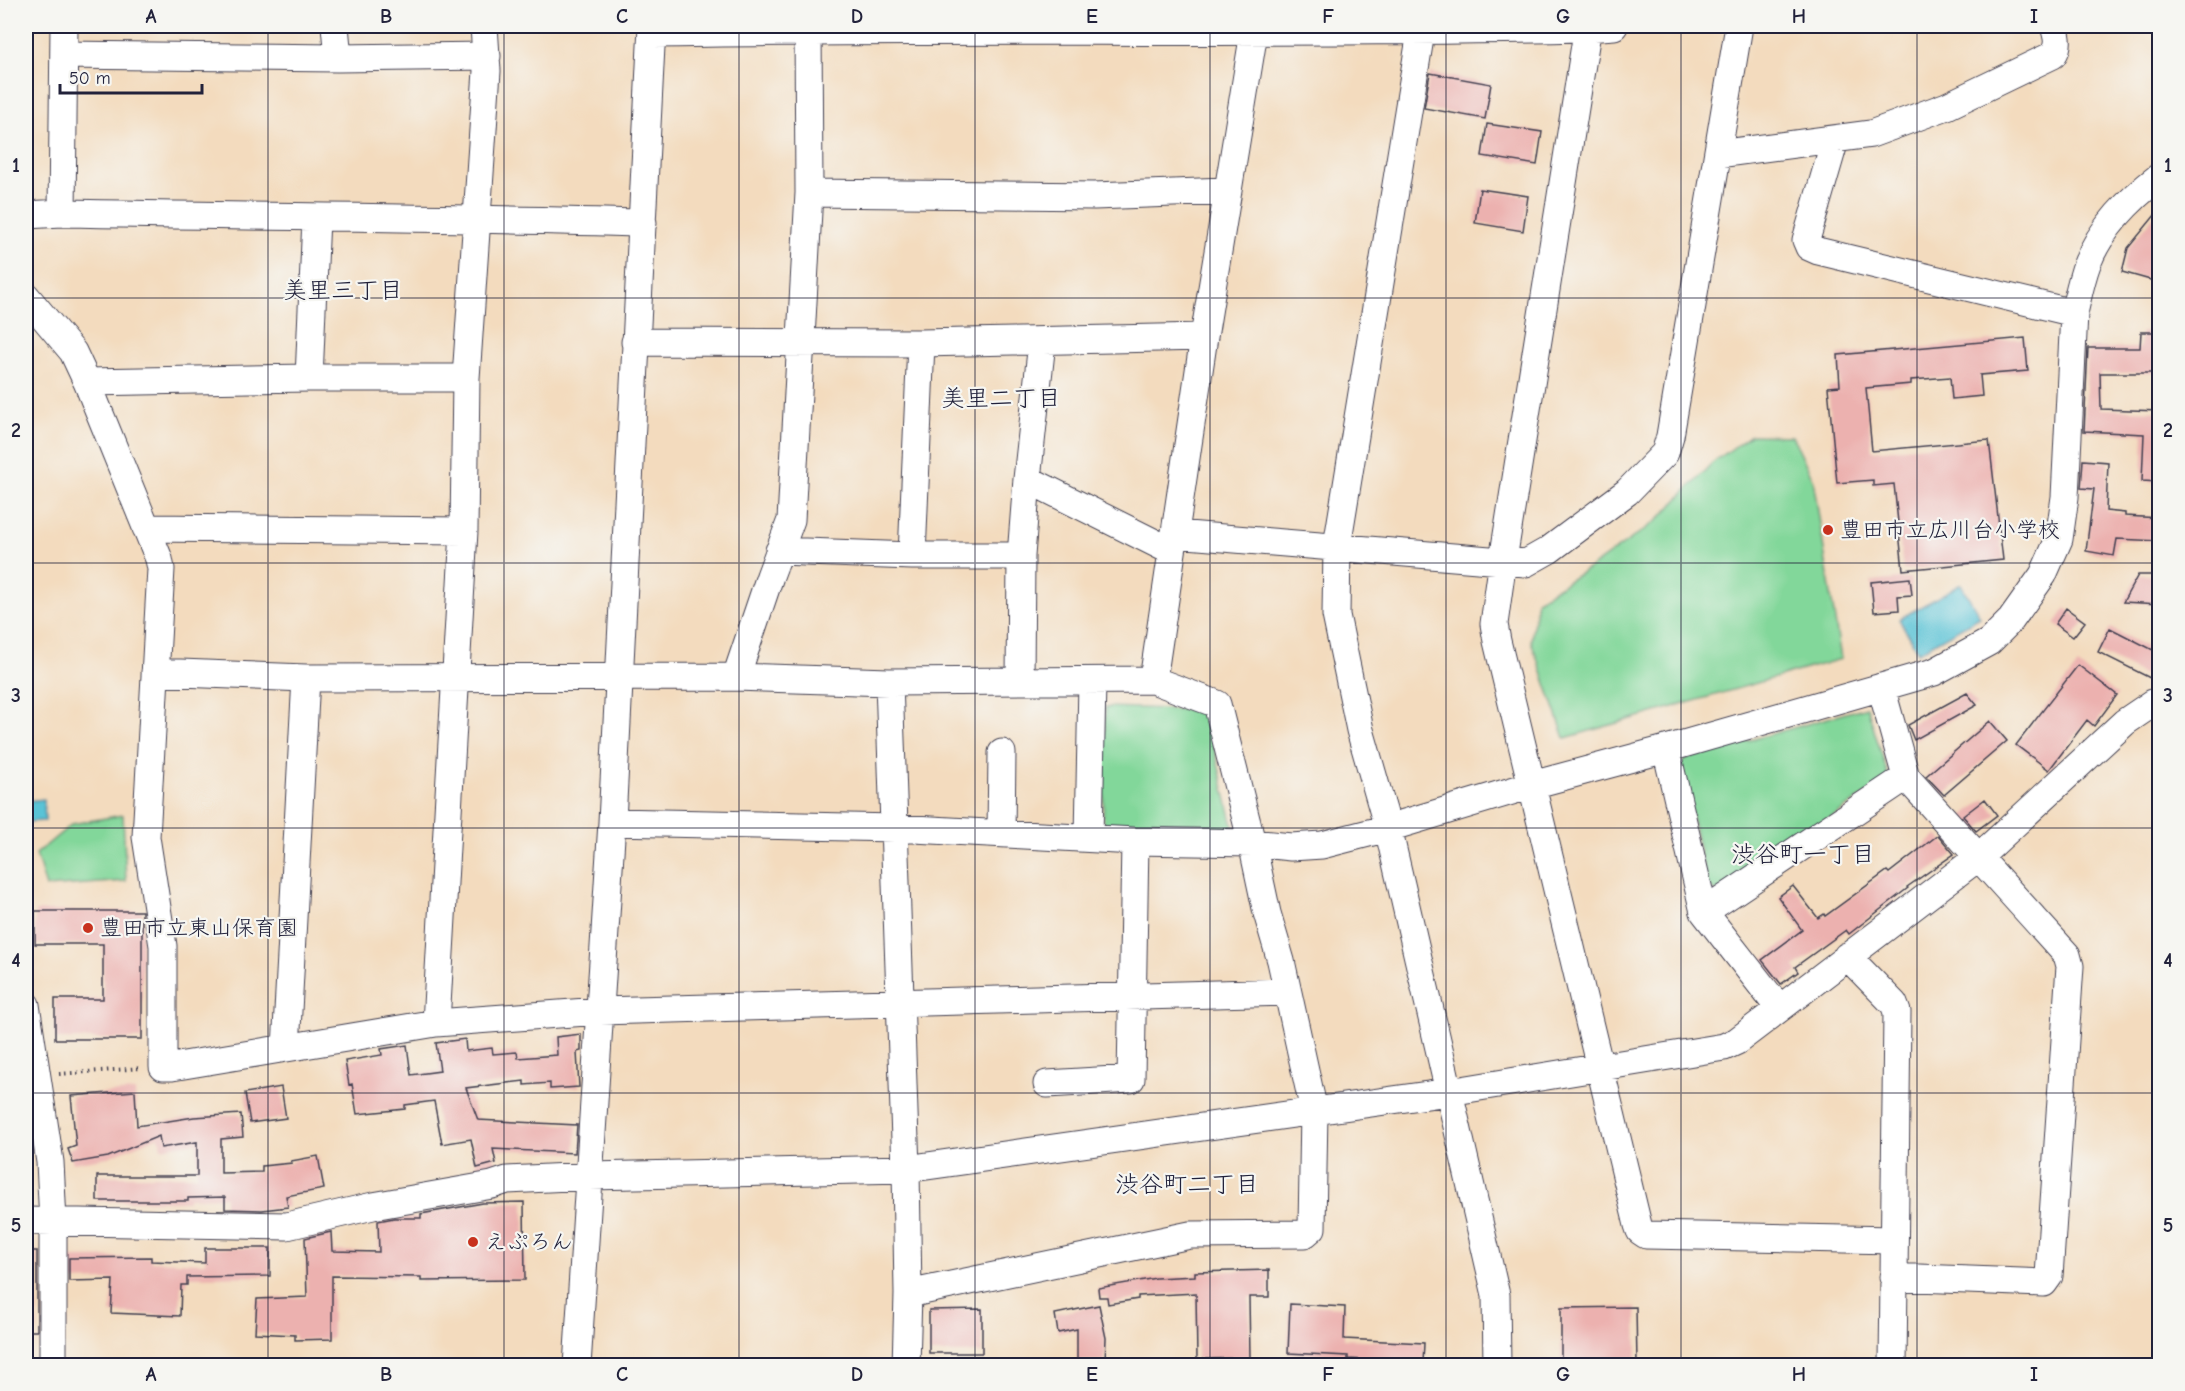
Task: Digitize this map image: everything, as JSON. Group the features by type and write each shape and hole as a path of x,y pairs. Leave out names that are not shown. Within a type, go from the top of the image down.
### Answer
{"street":[{"path":"62,213 64,26"},
{"path":"335,26 338,58"},
{"path":"436,1023 464,531 466,378 487,56 484,26"},
{"path":"578,1365 612,822 652,30 1421,29 1614,26"},
{"path":"1026,479 1173,542 1337,546 1526,563 1549,550 1627,492 1665,453 1670,436 1739,26"},
{"path":"1718,154 1871,134 1947,106 2053,55 2057,50 2058,42 2055,26"},
{"path":"1588,27 1494,624 1638,1225 1640,1231 1646,1235 1894,1240"},
{"path":"736,677 791,520 808,194 808,28"},
{"path":"1153,680 1226,191 1254,29"},
{"path":"1421,29 1337,546 1336,615 1360,730 1388,828 1496,1295 1497,1365"},
{"path":"64,54 338,58 487,56"},
{"path":"1835,140 1806,240 1809,246 1818,251 2074,313"},
{"path":"612,822 895,828 1135,841 1252,843 1291,847 1322,845 1934,672 1989,642 2011,620 2043,575 2059,539 2062,520 2074,313 2087,262 2108,225 2141,190 2160,176"},
{"path":"808,194 1094,196 1226,191"},
{"path":"26,215 62,213 316,218 478,218 643,223"},
{"path":"309,378 316,218"},
{"path":"26,296 73,352 159,559 146,837 163,946 163,1067 436,1023 600,1011 1287,992"},
{"path":"635,342 1042,342 1204,336"},
{"path":"1020,680 1021,556 1026,479 1042,342"},
{"path":"912,556 921,343"},
{"path":"87,382 466,378"},
{"path":"146,528 464,531"},
{"path":"779,551 912,556 1021,556"},
{"path":"155,672 306,678 736,677 889,682 1153,680 1217,704 1252,843 1314,1111 1312,1228 1305,1234 1205,1233 1190,1235 908,1294"},
{"path":"286,1048 306,678"},
{"path":"1089,838 1092,681"},
{"path":"889,682 906,1169 908,1294 906,1365"},
{"path":"1881,687 1906,777 1980,856 2067,955 2070,966 2049,1276 2044,1283 1893,1277"},
{"path":"26,1221 287,1226 373,1206 492,1185 507,1180 906,1169 1449,1092 1724,1047 1737,1041 1980,856 2125,722 2153,703 2160,701"},
{"path":"1666,749 1704,912 1779,1008"},
{"path":"1001,833 1002,753"},
{"path":"1704,912 1906,777"},
{"path":"1047,1084 1131,1079 1135,841"},
{"path":"1846,956 1894,1004 1897,1012 1893,1365"},
{"path":"26,1005 50,1162 53,1222 53,1365"}],"path":[{"path":"36,1076 163,1067"}],"green space":[{"path":"1751,435 1792,436 1813,479 1841,659 1565,738 1531,641 1537,600 1591,567 1658,520 1712,463"},
{"path":"1105,707 1205,710 1235,834 1103,829"},
{"path":"1867,707 1889,778 1721,894 1708,887 1680,765 1687,758"},
{"path":"123,815 126,881 46,887 36,854 72,824"}],"water":[{"path":"1961,584 1980,617 1918,652 1899,619"},
{"path":"44,799 45,821 26,822 26,801"}],"building":[{"path":"1430,73 1491,84 1485,119 1424,108"},
{"path":"1487,124 1542,132 1537,165 1482,156"},
{"path":"1480,189 1528,196 1523,231 1475,223"},
{"path":"2160,209 2160,262 2154,281 2122,272 2128,248"},
{"path":"2141,332 2156,332 2155,373 2100,373 2101,409 2160,411 2160,482 2142,481 2144,434 2084,431 2088,348 2140,348"},
{"path":"2025,338 2028,371 1980,375 1982,396 1952,399 1950,377 1911,380 1911,384 1866,388 1872,451 1989,440 2003,560 1903,570 1894,484 1873,486 1873,480 1837,483 1828,387 1840,386 1838,355"},
{"path":"2083,460 2108,462 2106,511 2125,513 2125,516 2160,518 2160,541 2117,539 2114,556 2086,551 2094,489 2081,488"},
{"path":"2138,575 2160,575 2160,604 2123,602"},
{"path":"1910,578 1912,595 1898,596 1899,610 1874,612 1871,582"},
{"path":"2066,608 2085,622 2073,637 2055,624"},
{"path":"2110,628 2153,650 2160,650 2160,678 2150,678 2098,652"},
{"path":"2078,665 2117,695 2094,726 2087,720 2049,770 2016,745"},
{"path":"1967,693 1977,705 1914,740 1908,725"},
{"path":"1990,721 2007,741 1944,795 1926,776"},
{"path":"1985,799 1997,815 1976,831 1963,816"},
{"path":"1938,835 1954,854 1907,887 1849,934 1846,930 1795,967 1798,972 1781,984 1762,960 1802,930 1778,897 1793,886 1818,918 1824,914 1825,916 1887,871 1889,873"},
{"path":"35,911 142,911 142,1039 55,1039 55,999 103,999 103,944 35,944"},
{"path":"581,1034 581,1051 577,1052 579,1087 550,1089 550,1083 524,1085 524,1081 466,1088 478,1120 577,1125 575,1153 493,1149 496,1163 477,1168 471,1139 442,1144 434,1101 405,1105 405,1109 357,1114 345,1061 382,1055 381,1049 407,1045 411,1075 440,1071 436,1043 465,1039 466,1051 492,1048 493,1054 517,1052 518,1058 557,1055 556,1037"},
{"path":"281,1087 286,1118 250,1123 245,1093"},
{"path":"135,1091 137,1126 194,1117 241,1114 243,1137 221,1139 221,1173 262,1172 262,1166 292,1163 291,1161 318,1156 324,1189 286,1196 288,1207 262,1210 225,1209 225,1197 188,1198 188,1201 97,1201 97,1176 197,1176 197,1142 161,1148 159,1136 108,1157 73,1163 68,1149 76,1146 71,1096"},
{"path":"524,1202 525,1280 421,1281 421,1277 332,1276 332,1339 295,1340 295,1335 255,1333 257,1299 307,1297 305,1238 331,1232 332,1251 379,1252 378,1221 394,1218 421,1218 421,1214 483,1203"},
{"path":"205,1248 270,1248 270,1276 187,1277 187,1285 181,1285 180,1316 111,1313 113,1280 69,1281 69,1258 151,1257 151,1261 205,1263"},
{"path":"26,1251 37,1251 37,1331 26,1331"},
{"path":"1269,1270 1269,1297 1249,1297 1250,1358 1197,1359 1196,1293 1138,1296 1138,1299 1108,1304 1107,1297 1099,1297 1098,1288 1156,1278 1195,1276 1195,1272"},
{"path":"1290,1304 1345,1307 1344,1339 1424,1343 1423,1363 1288,1353"},
{"path":"1099,1305 1106,1338 1105,1361 1077,1361 1077,1329 1058,1333 1055,1314"},
{"path":"1636,1307 1637,1364 1561,1365 1561,1308"},
{"path":"982,1309 982,1353 929,1353 929,1310"}],"place":[{"name":"豊田市立広川台小学校","path":"1828,530"},
{"name":"豊田市立東山保育園","path":"88,928"},
{"name":"えぷろん","path":"473,1242"}],"district":[{"name":"美里三丁目","path":"343,290"},
{"name":"美里二丁目","path":"1001,398"},
{"name":"渋谷町一丁目","path":"1803,854"},
{"name":"渋谷町二丁目","path":"1187,1184"}]}
